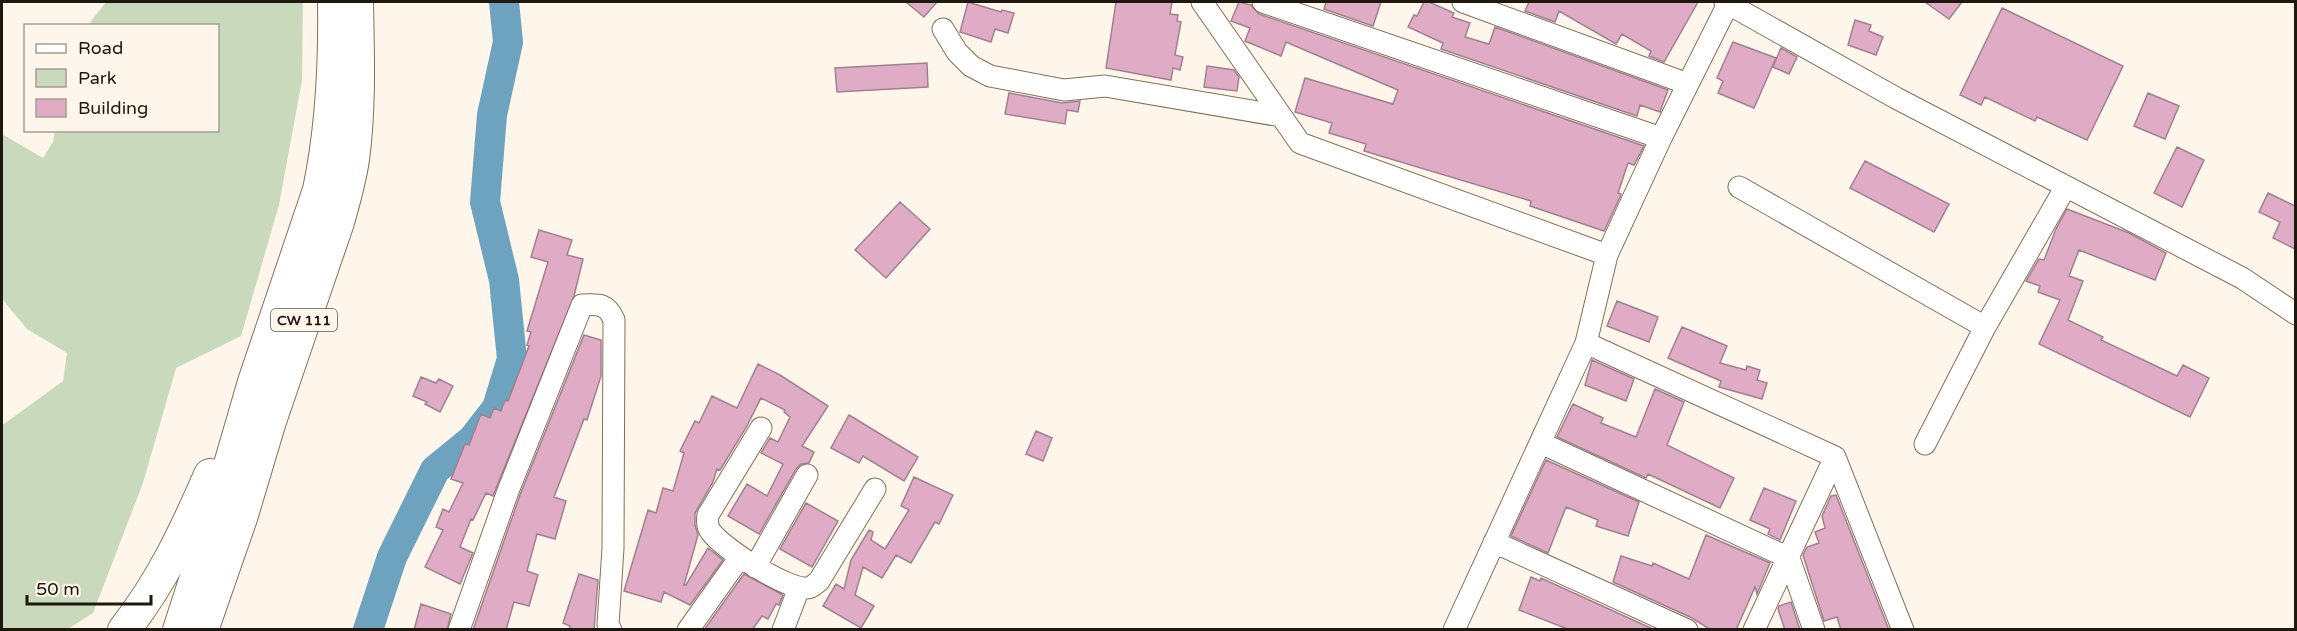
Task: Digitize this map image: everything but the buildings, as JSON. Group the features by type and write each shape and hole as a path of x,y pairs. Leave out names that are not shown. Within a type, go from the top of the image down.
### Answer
{"highway":[{"path":"179,630 206,547 254,382 309,221 325,161 333,88 334,2"},
{"name":"CW 111","path":"202,630 241,518 270,421 346,194 353,160 359,87 357,2"},
{"path":"124,630 169,564 254,382"}],"street":[{"path":"1202,2 1300,143 1607,255"},
{"path":"1263,2 1661,138"},
{"path":"1463,2 1688,84"},
{"path":"1454,630 1586,343 1607,255 1727,2 1896,98 2065,188 2242,278 2295,314"},
{"path":"943,30 957,52 971,66 990,76 1064,90 1105,86 1281,116"},
{"path":"1739,187 1985,327"},
{"path":"1925,444 1985,327 2065,188"},
{"path":"459,630 508,491 582,305 594,304 603,305 610,310 614,320 613,548 609,625 611,630"},
{"path":"1586,343 1835,457 1903,630"},
{"path":"761,428 708,515 707,521 710,531 747,562 799,588 810,588 819,581 875,489"},
{"path":"1541,443 1789,558 1814,630"},
{"path":"1754,630 1835,457"},
{"path":"688,630 747,562 807,475"},
{"path":"1494,542 1687,630"},
{"path":"783,630 799,588"}],"green space":[{"path":"106,2 303,2 302,80 279,205 241,336 176,368 143,483 93,613 68,629 2,629 2,423 4,424 63,381 67,353 27,329 2,299 2,134 43,158 53,142 55,132 219,132 219,24 89,24"}],"waterway":[{"path":"368,630 392,557 435,470 473,439 497,408 512,359 504,280 485,202 492,115 508,42 504,2"}]}
